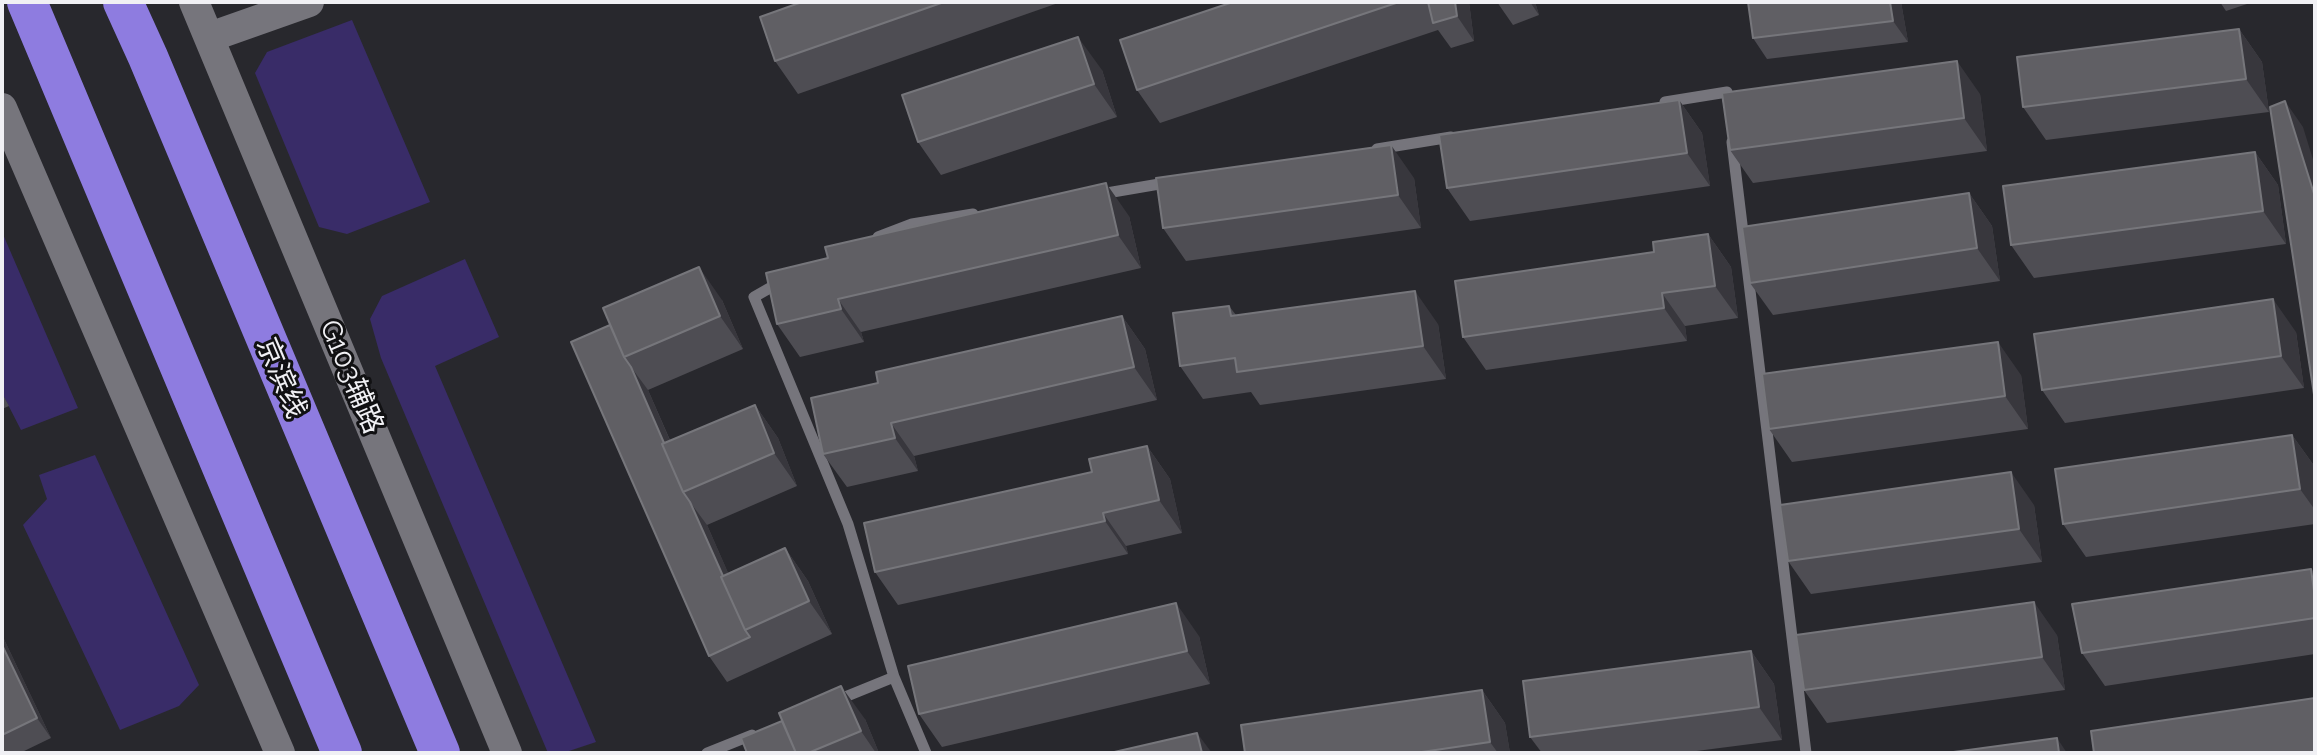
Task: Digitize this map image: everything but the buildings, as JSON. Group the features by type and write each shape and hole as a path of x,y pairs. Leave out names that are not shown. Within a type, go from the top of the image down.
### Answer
{"highway":[{"path":"27,2 342,753"},
{"name":"京滨线","path":"123,2 440,753"}],"street":[{"name":"G103辅路","path":"194,2 507,753"},
{"path":"210,37 309,2"},
{"path":"2,108 280,753"}],"lane":[{"path":"1648,105 1727,92 1728,108"},
{"path":"1730,124 1806,753"},
{"path":"1366,151 1460,135"},
{"path":"1084,196 1178,181"},
{"path":"867,241 912,224 990,212"},
{"path":"795,274 754,297 848,524 894,677 926,753"},
{"path":"823,706 894,677"},
{"path":"707,753 766,729"}],"shaded area":[{"path":"352,20 430,202 347,234 319,227 255,73 267,52"},
{"path":"2,232 78,408 21,430 2,393"},
{"path":"465,259 499,337 435,366 596,742 563,753 548,753 381,358 370,319 382,296"},
{"path":"95,455 199,685 179,706 120,730 23,525 47,499 39,475"}]}
